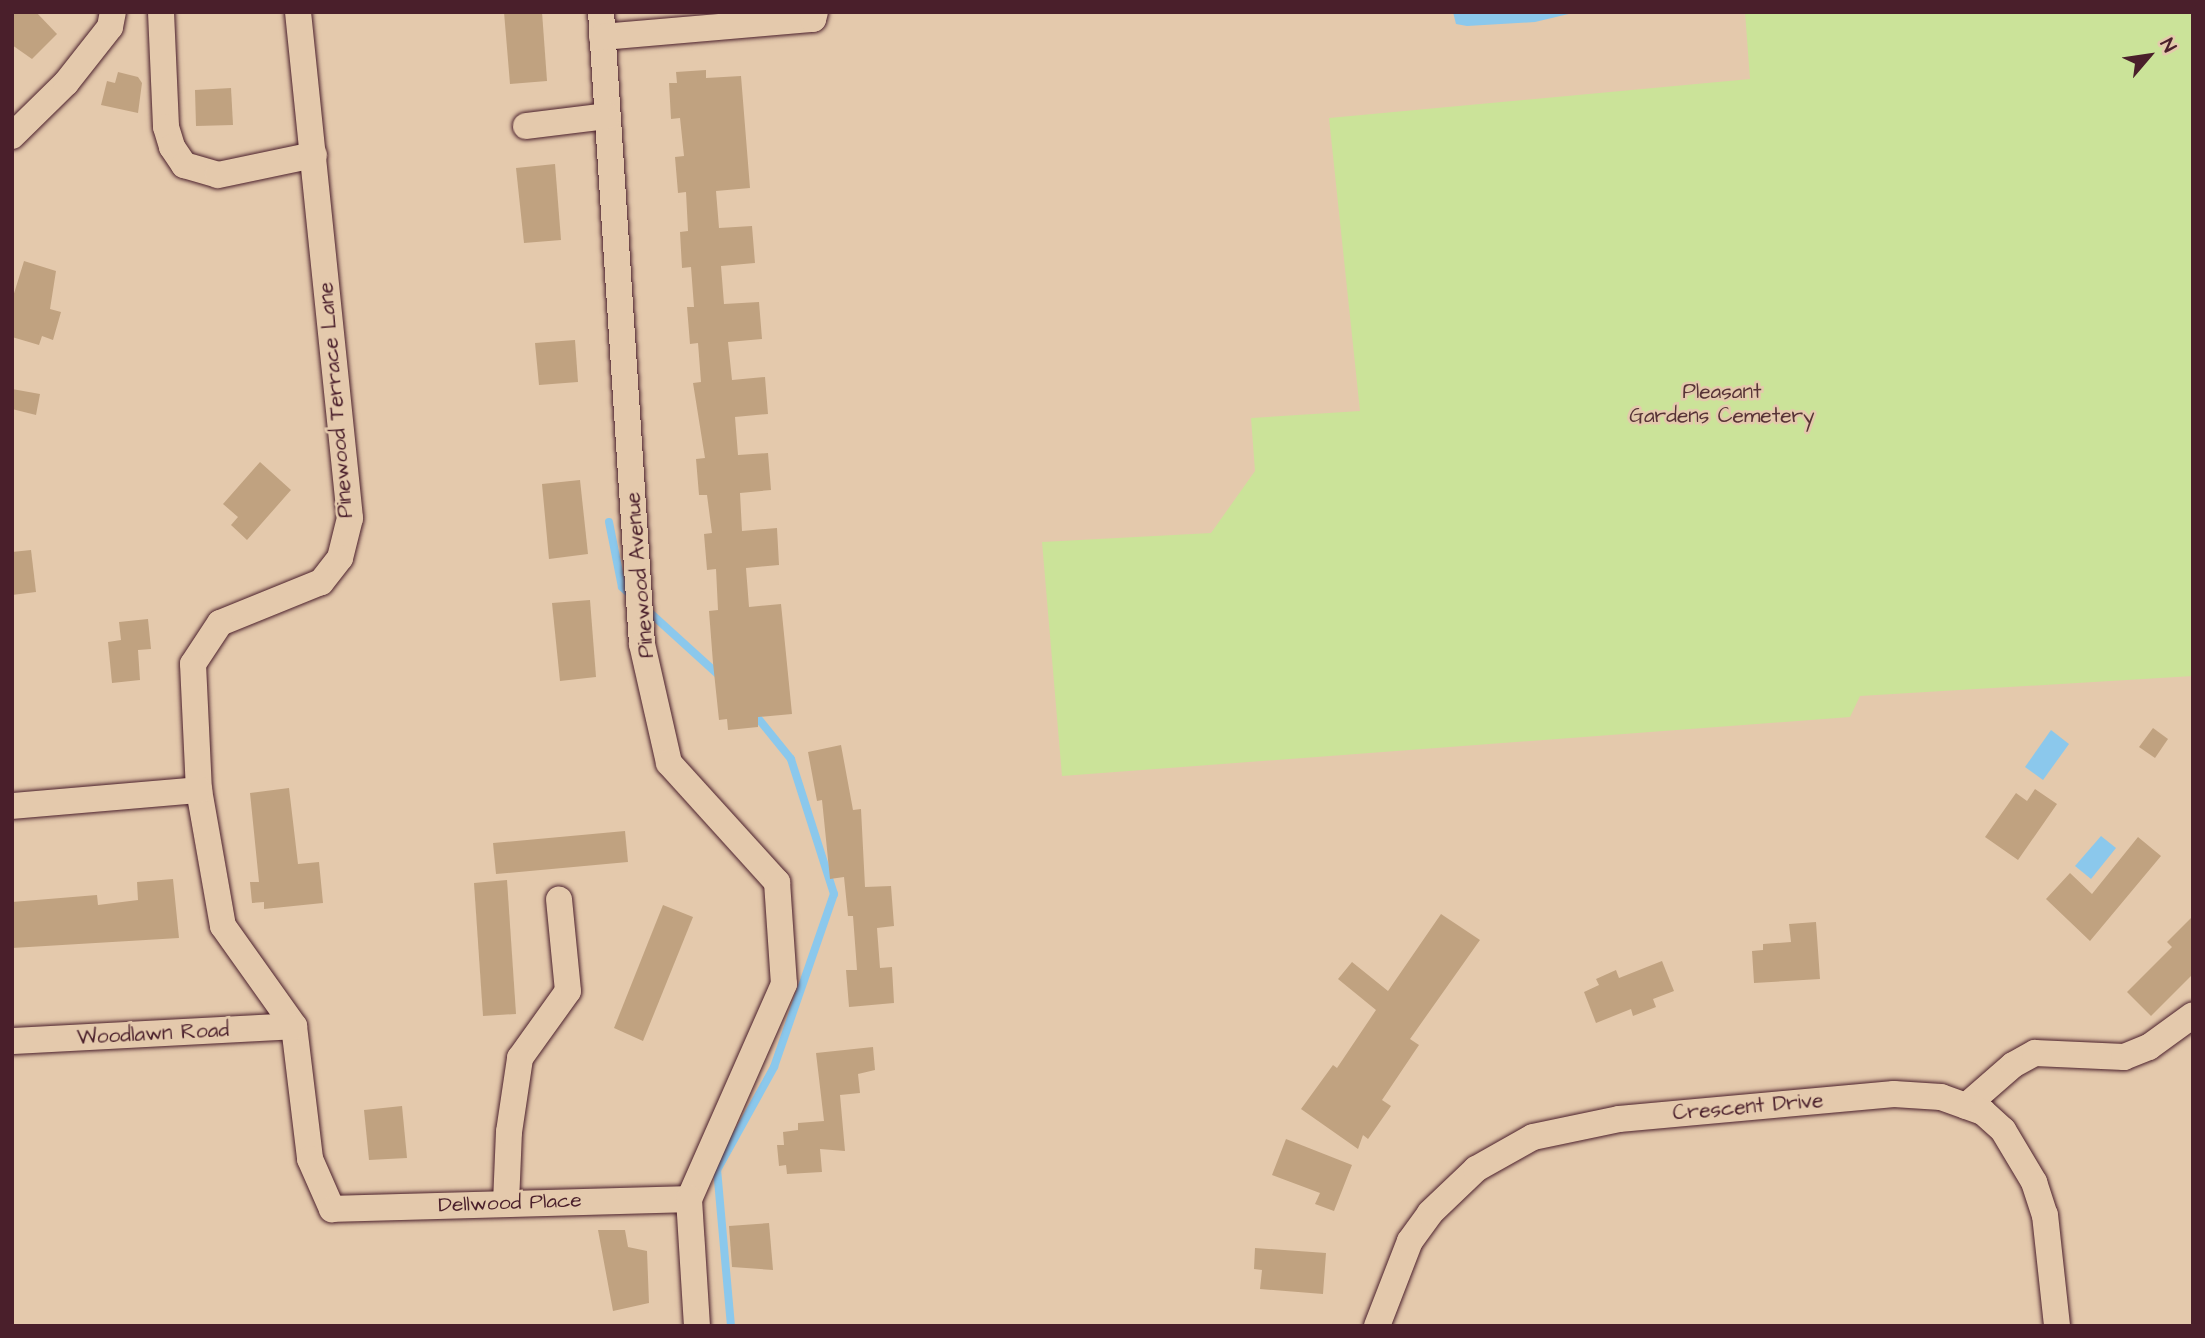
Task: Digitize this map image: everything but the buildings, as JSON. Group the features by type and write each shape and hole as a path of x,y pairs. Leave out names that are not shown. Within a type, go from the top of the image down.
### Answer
{"street":[{"path":"12,136 66,83 110,27 113,12"},
{"path":"161,12 166,127 172,147 184,165 218,175 314,155"},
{"name":"Pinewood Terrace Lane","path":"294,1026 223,926 199,790 193,664 220,623 321,582 340,558 349,519 298,12"},
{"path":"602,25 814,15"},
{"name":"Pinewood Avenue","path":"602,25 642,644 669,763 777,883 784,984 689,1199 697,1326"},
{"path":"526,126 607,116"},
{"path":"12,806 199,790"},
{"path":"506,1203 509,1132 520,1058 568,991 559,899"},
{"path":"1966,1106 2013,1065 2035,1053 2124,1057 2149,1047 2193,1015"},
{"name":"Dellwood Place","path":"294,1026 310,1159 332,1209 689,1199"},
{"name":"Woodlawn Road","path":"12,1041 294,1026"},
{"name":"Crescent Drive","path":"1377,1326 1410,1241 1430,1213 1476,1169 1533,1137 1619,1119 1894,1094 1941,1097 1983,1112 2003,1130 2034,1182 2045,1215 2057,1326"}],"green space":[{"name":"Pleasant Gardens Cemetery","path":"1745,12 2193,12 2193,676 1860,696 1850,717 1062,776 1042,542 1211,533 1255,471 1251,418 1360,411 1329,118 1750,79"}],"water":[{"path":"1453,12 1577,12 1535,22 1467,26 1456,24"},
{"path":"2051,730 2069,744 2043,780 2025,767"},
{"path":"2101,836 2116,848 2091,879 2075,866"}],"waterway":[{"path":"609,522 622,587 633,597"},
{"path":"647,610 721,677"},
{"path":"731,1326 717,1170 774,1067 834,894 791,759 753,712"}]}
